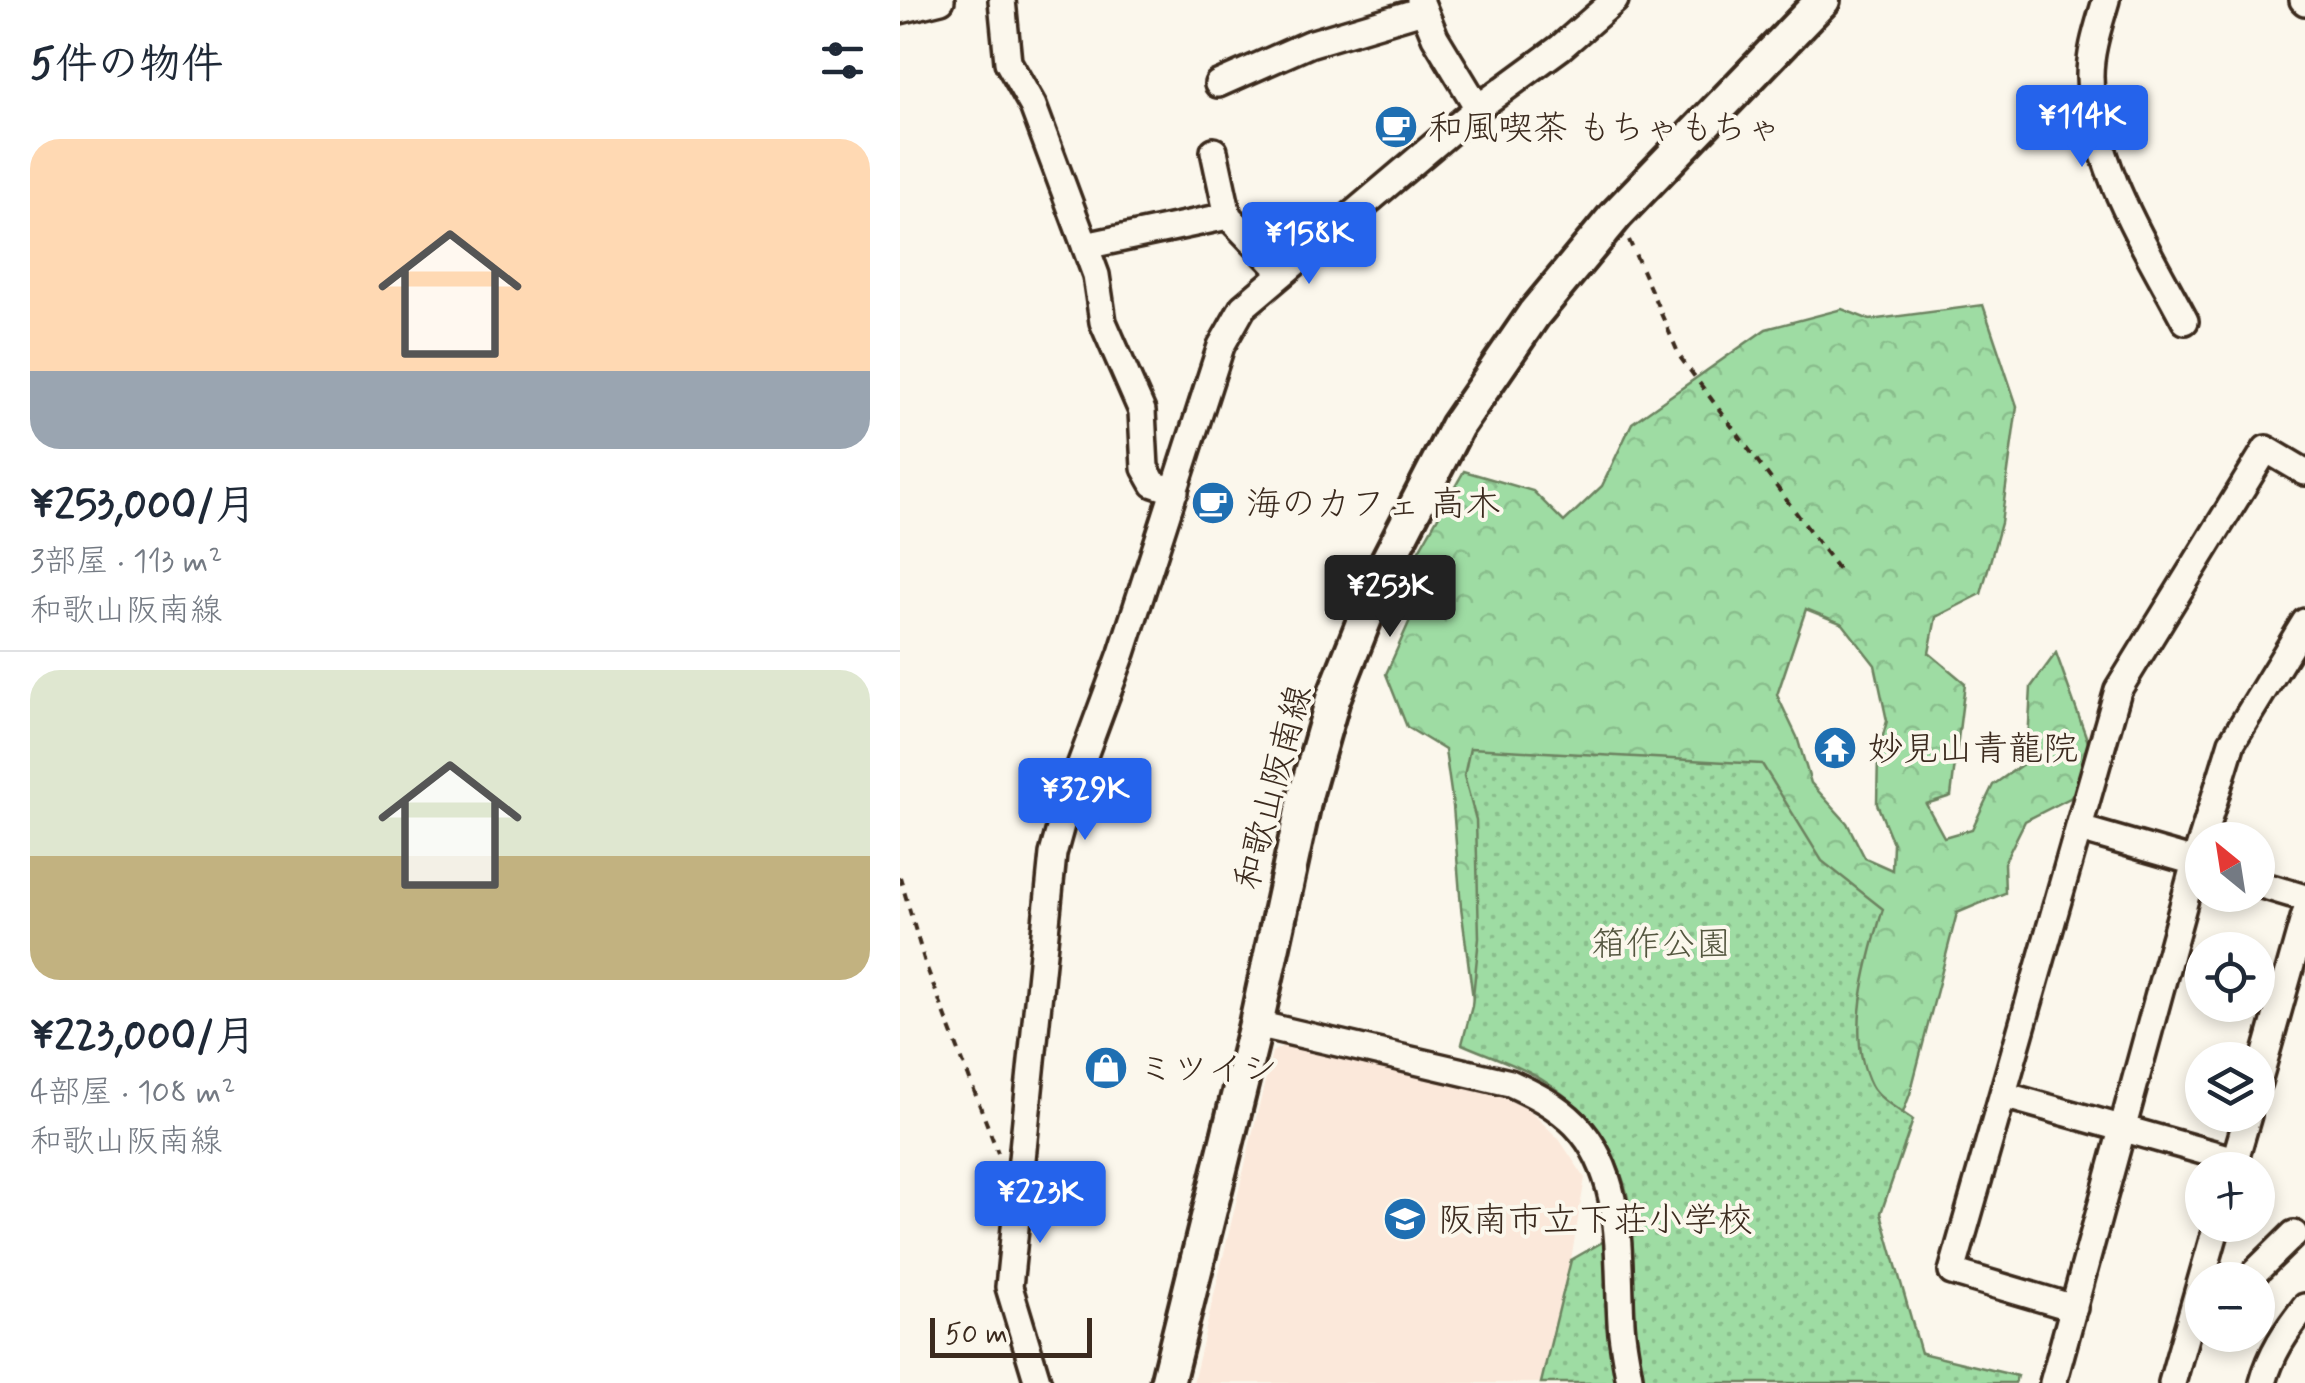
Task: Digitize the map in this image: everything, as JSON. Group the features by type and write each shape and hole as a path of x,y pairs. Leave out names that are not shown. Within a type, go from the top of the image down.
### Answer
{"main road":[{"name":"和歌山阪南線","path":"1167,1383 1256,1024 1306,792 1333,699 1388,560 1457,426 1534,314 1616,215 1822,0"}],"street":[{"path":"900,10 941,0"},
{"path":"1002,0 1008,62 1033,106 1096,275 1103,322 1142,411 1145,468 1154,484 1176,491"},
{"path":"1038,1383 1009,1287 1054,854 1069,796 1122,653 1222,346 1243,308 1478,108 1561,47 1615,0"},
{"path":"2106,0 2093,44 2090,75 2094,114 2124,204 2185,322"},
{"path":"1218,84 1310,44 1422,5 1435,37 1478,108"},
{"path":"1214,151 1228,216 1283,273"},
{"path":"1085,246 1228,216"},
{"path":"2074,1308 1952,1272 2118,690 2266,450 2305,472"},
{"path":"2210,822 2232,742 2305,622"},
{"path":"2080,829 2185,862"},
{"path":"2275,889 2305,898"},
{"path":"2054,1383 2185,912"},
{"path":"2269,1042 2305,915"},
{"path":"1256,1024 1510,1083 1543,1098 1577,1126 1596,1157 1615,1202 1621,1328 1630,1383"},
{"path":"2003,1095 2195,1152"},
{"path":"2265,1262 2294,1234"},
{"path":"2263,1383 2269,1360 2305,1307"},
{"path":"2172,1383 2185,1342"}],"path":[{"path":"1630,244 1680,358 1842,573"},
{"path":"900,877 925,963 1016,1200"}],"shaded area":[{"name":"阪南市立下荘小学校","path":"1286,1044 1496,1094 1528,1109 1559,1139 1585,1178 1571,1260 1541,1383 1193,1383 1272,1052"}],"green space":[{"path":"1983,305 2017,406 2001,523 1981,594 1936,617 1929,653 1965,683 1951,796 1926,804 1944,837 1972,829 1993,785 2027,761 2031,687 2056,653 2097,767 2070,798 2025,821 2004,863 2005,893 1957,913 1910,1094 1873,1192 1903,1345 1995,1383 1632,1251 1625,1145 1576,1079 1477,1029 1445,750 1407,727 1386,674 1419,600 1410,566 1464,471 1533,491 1564,522 1602,486 1632,423 1766,329 1842,309 1870,320","holes":["1806,609 1843,624 1875,665 1887,721 1878,753 1877,804 1893,843 1892,870 1865,858 1847,823 1811,783 1797,737 1777,695"]},
{"name":"箱作公園","path":"1470,748 1762,764 1822,861 1883,909 1862,997 1860,1043 1863,1065 1874,1090 1913,1120 1881,1213 1921,1353 2017,1376 2015,1383 1541,1383 1571,1260 1632,1225 1616,1162 1581,1110 1537,1077 1462,1044 1472,1006 1479,938 1476,820 1464,776"}],"place":[{"name":"和風喫茶 もちゃもちゃ","path":"1396,127"},
{"name":"海のカフェ 高木","path":"1213,503"},
{"name":"妙見山青龍院","path":"1835,748"},
{"name":"ミツイシ","path":"1106,1068"},
{"name":"阪南市立下荘小学校","path":"1405,1219"}]}
